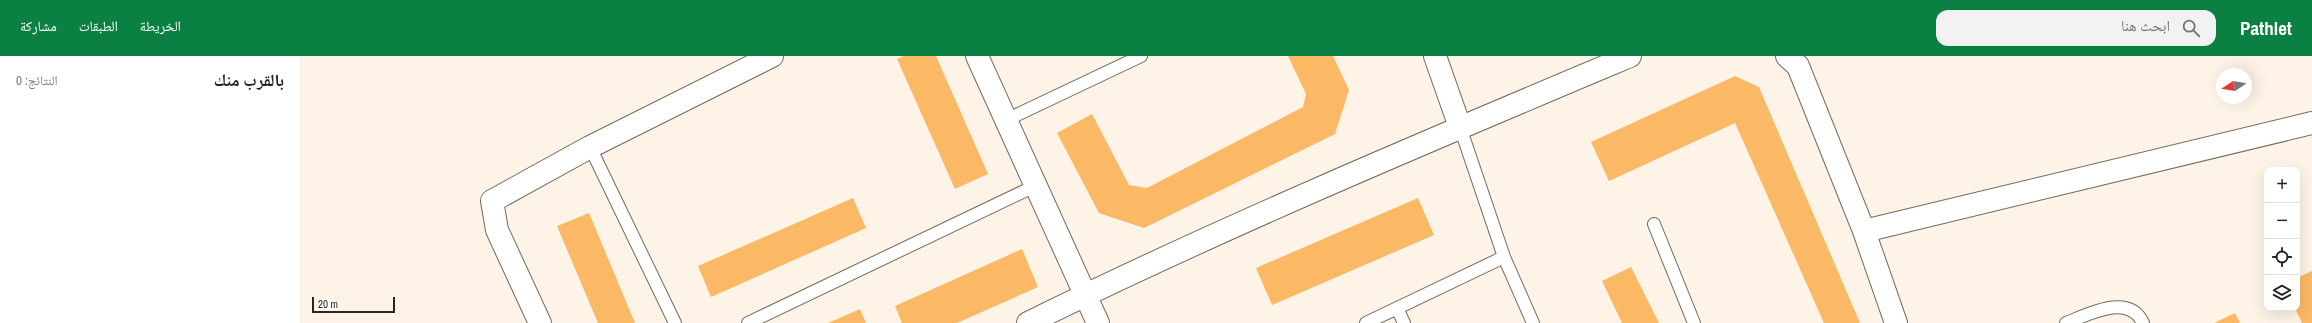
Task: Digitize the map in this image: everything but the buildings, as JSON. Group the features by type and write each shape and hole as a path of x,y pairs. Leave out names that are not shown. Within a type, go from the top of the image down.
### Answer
{"street":[{"path":"540,323 497,230 492,201 590,147 772,56"},
{"path":"977,56 1098,323"},
{"path":"1435,56 1460,127"},
{"path":"1028,323 1086,294 1460,127 1630,56"},
{"path":"1787,56 1798,66 1864,231 1896,323"},
{"path":"1864,231 2312,123"}],"lane":[{"path":"1006,120 1141,56"},
{"path":"1460,127 1504,257 1533,323"},
{"path":"590,147 675,323"},
{"path":"748,323 1035,186"},
{"path":"1654,224 1694,323"},
{"path":"1366,323 1504,257"},
{"path":"2066,323 2109,307 2119,307 2128,309 2140,317 2142,323"},
{"path":"1397,308 1404,323"}]}
